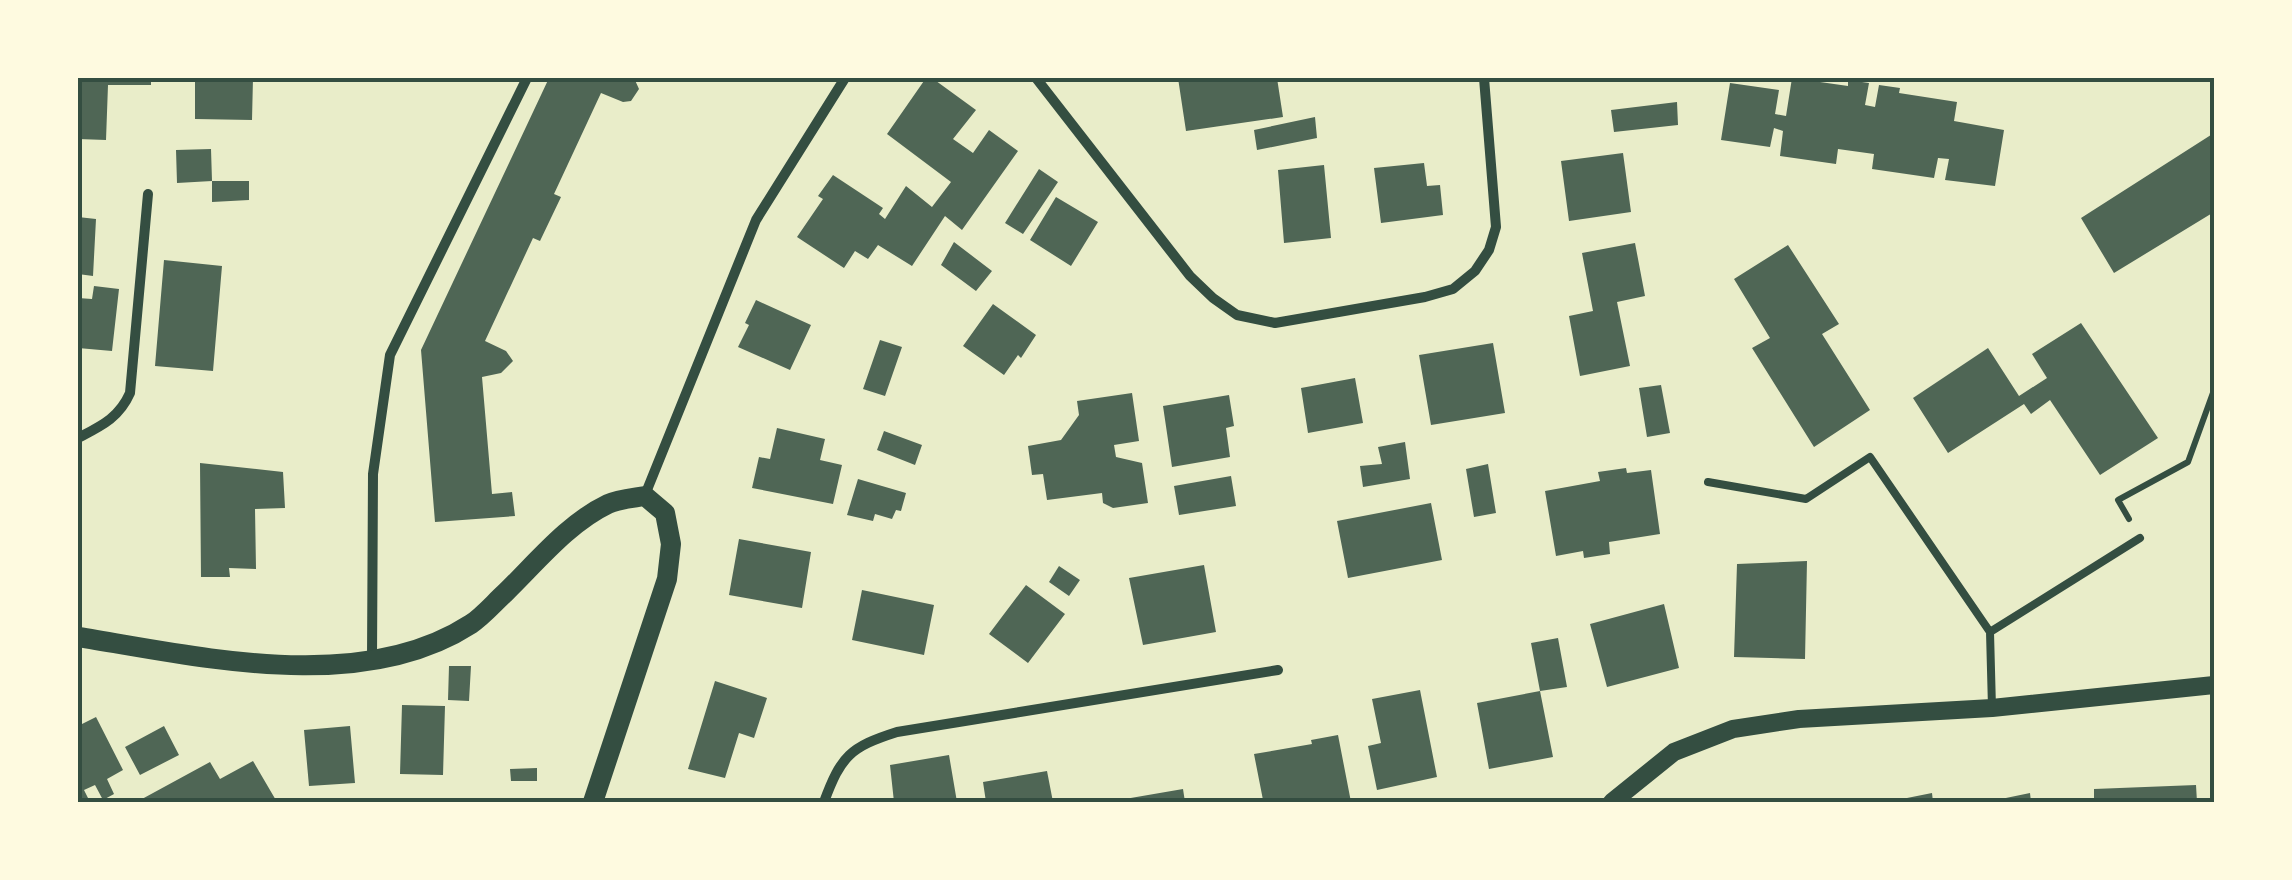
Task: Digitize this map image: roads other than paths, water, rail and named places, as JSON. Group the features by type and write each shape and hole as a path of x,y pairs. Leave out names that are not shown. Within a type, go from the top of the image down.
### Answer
{"main road":[{"path":"78,638 259,665 312,666 372,660 424,646 472,624 581,520 611,502 644,496 664,513 672,544 667,579 592,802"}],"street":[{"path":"372,660 373,474 390,355 528,78"},
{"path":"644,496 756,220 846,78"},
{"path":"1036,78 1190,276 1237,315 1275,323 1425,298 1452,289 1474,271 1489,250 1496,227 1484,78"},
{"path":"78,438 123,410 130,393 148,194"},
{"path":"824,802 836,770 861,744 897,732 1278,670"},
{"path":"1612,802 1674,752 1733,729 1799,719 1992,708 2214,684"}],"lane":[{"path":"1708,482 1806,499 1870,457 1990,632 1992,708"},
{"path":"1990,632 2140,538"}]}
